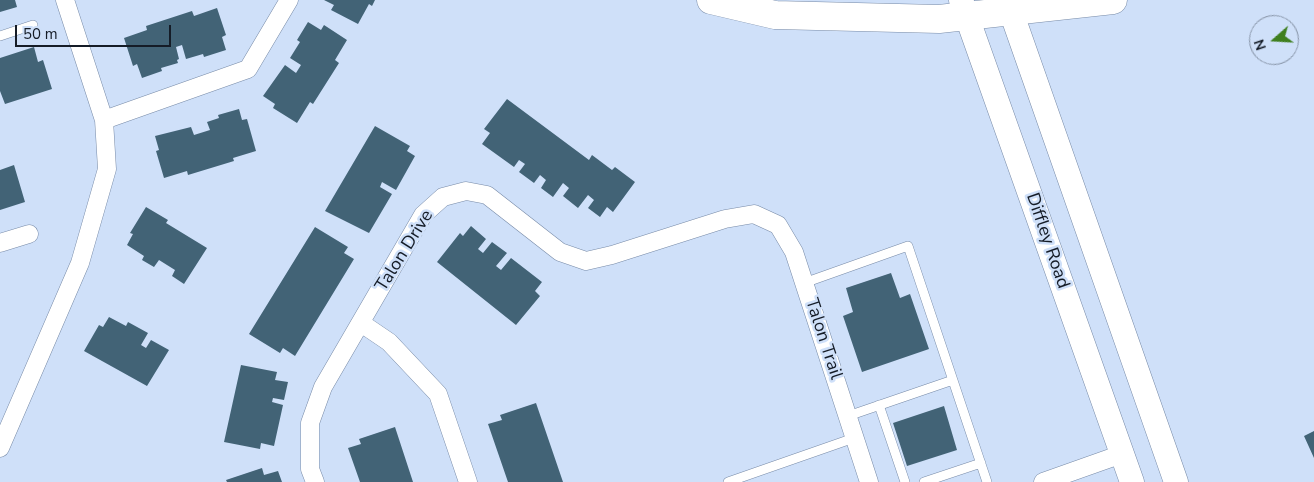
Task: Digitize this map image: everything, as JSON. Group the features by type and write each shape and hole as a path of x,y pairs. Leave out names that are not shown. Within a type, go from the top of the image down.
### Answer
{"highway":[{"path":"711,0 775,15 939,19 964,8 1113,0"}],"main road":[{"path":"1009,6 1176,482"},
{"name":"Diffley Road","path":"964,8 1132,482"}],"street":[{"path":"0,448 80,262 107,169 104,120 65,0"},
{"path":"104,120 248,69 289,0"},
{"name":"Talon Drive","path":"315,482 310,469 310,423 323,387 423,215 443,197 466,191 486,195 560,252 586,261 612,255 725,219 754,214"},
{"name":"Talon Trail","path":"754,214 778,225 794,252 869,482"},
{"path":"0,243 29,234"},
{"path":"361,323 389,342 438,394 468,482"},
{"path":"1043,482 1122,454"}],"lane":[{"path":"0,36 33,25"},
{"path":"804,283 908,246 987,482"},
{"path":"848,416 953,380"},
{"path":"879,406 905,482"},
{"path":"728,482 749,478 854,438"},
{"path":"924,482 981,463"}],"building":[{"path":"0,0 15,0 17,7 0,12"},
{"path":"324,0 375,0 372,6 369,4 358,24 331,10 334,5"},
{"path":"217,8 226,35 222,37 226,50 204,57 203,54 186,59 182,45 176,47 178,63 161,68 162,71 142,78 137,64 133,66 124,38 147,30 146,26 192,11 194,16"},
{"path":"308,22 321,30 324,25 347,40 335,60 339,63 313,104 310,102 297,123 273,108 275,104 263,96 285,65 296,73 301,65 290,58 300,42 297,40"},
{"path":"34,47 38,62 43,60 52,89 5,104 0,91 0,58"},
{"path":"507,99 589,160 592,155 612,170 615,167 635,182 613,212 607,207 600,217 588,208 594,200 588,195 578,208 563,196 569,188 563,183 553,197 541,188 546,180 540,175 534,183 519,172 525,164 519,160 514,167 482,144 490,133 484,129"},
{"path":"239,109 242,120 247,119 256,151 233,158 234,161 188,175 187,171 164,178 156,151 159,150 155,136 191,127 194,135 210,130 207,122 219,118 218,115"},
{"path":"375,126 410,146 407,151 415,156 396,190 382,182 380,187 392,194 369,233 325,211"},
{"path":"14,165 25,202 0,210 0,170"},
{"path":"146,207 168,220 166,223 207,248 184,284 172,276 175,270 159,260 154,267 142,260 144,256 127,245 133,234 130,233"},
{"path":"471,226 486,239 478,249 483,253 492,242 507,253 496,266 501,270 511,258 542,282 535,291 540,296 516,325 437,262 460,233 463,236"},
{"path":"315,227 348,247 344,253 354,259 295,356 283,348 280,353 249,334"},
{"path":"891,273 900,298 910,294 929,349 862,372 843,316 853,312 846,288"},
{"path":"109,317 126,326 128,322 148,333 141,345 146,348 151,340 169,350 147,386 84,351 99,325 103,327"},
{"path":"241,365 277,372 275,380 288,382 284,400 273,398 272,402 283,405 274,446 261,443 260,449 224,442"},
{"path":"536,403 563,482 508,482 488,424 502,420 500,415"},
{"path":"944,406 957,450 907,466 893,423"},
{"path":"395,427 413,482 360,482 348,448 361,444 359,439"},
{"path":"1314,431 1314,458 1304,436"},
{"path":"262,468 264,475 278,471 282,482 227,482 226,480"}]}
